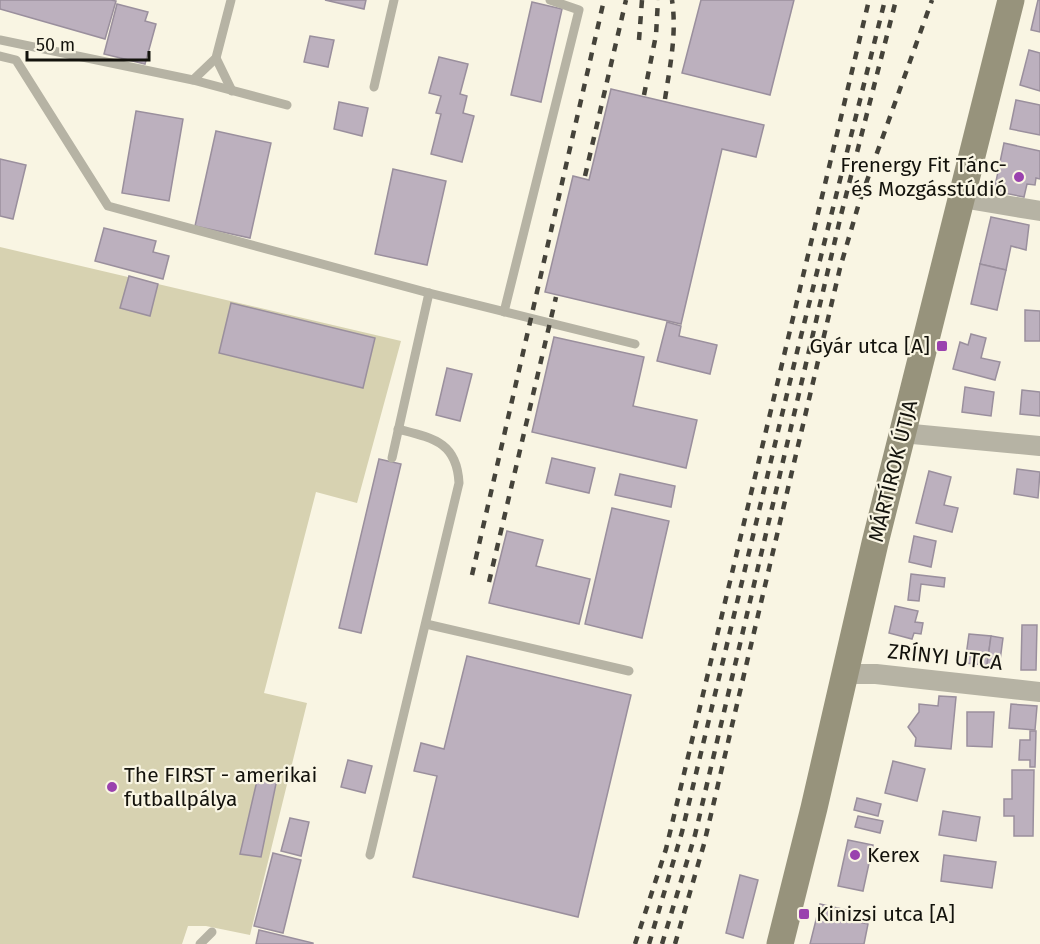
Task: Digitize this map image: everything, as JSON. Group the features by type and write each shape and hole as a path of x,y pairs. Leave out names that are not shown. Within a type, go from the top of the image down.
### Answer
{"street":[{"name":"MÁRTÍROK ÚTJA","path":"780,944 902,434 1011,0"},
{"path":"962,198 1040,211"},
{"path":"902,434 1040,446"},
{"name":"ZRÍNYI UTCA","path":"845,674 876,674 1040,692"}],"lane":[{"path":"192,80 216,58 231,0"},
{"path":"374,87 394,0"},
{"path":"504,312 579,10 550,0"},
{"path":"0,40 192,80 287,105"},
{"path":"0,56 16,60 108,206 429,293 635,344"},
{"path":"216,58 232,91"},
{"path":"392,458 429,293"},
{"path":"370,855 459,483 458,468 452,453 430,438 398,429"},
{"path":"426,624 629,671"},
{"path":"200,944 212,932"}],"shaded area":[{"path":"0,247 401,341 357,503 316,492 264,693 307,703 250,935 206,926 188,926 182,944 0,944"}],"building":[{"path":"0,0 116,1 105,39 0,9"},
{"path":"325,0 366,0 364,9"},
{"path":"701,0 794,0 770,95 682,73"},
{"path":"1038,0 1040,0 1040,32 1031,30"},
{"path":"532,2 562,9 541,102 511,95"},
{"path":"117,4 148,12 145,21 156,24 145,64 104,54"},
{"path":"310,36 334,40 328,67 304,62"},
{"path":"1029,50 1040,53 1040,91 1020,85"},
{"path":"439,57 468,64 460,94 467,96 463,113 474,116 462,162 431,154 441,114 436,113 441,96 429,93"},
{"path":"611,89 764,125 756,157 722,149 681,324 545,292 573,176 589,180"},
{"path":"1016,100 1040,105 1040,135 1010,129"},
{"path":"339,102 368,108 362,136 334,129"},
{"path":"136,111 183,119 169,201 122,193"},
{"path":"216,131 271,143 250,238 195,226"},
{"path":"1004,143 1040,151 1040,179 1036,178 1035,185 1027,184 1024,197 994,191"},
{"path":"0,159 26,165 13,219 0,216"},
{"path":"393,169 446,181 427,265 375,254"},
{"path":"991,217 1029,225 1026,250 1011,246 1006,270 980,264"},
{"path":"104,228 156,241 153,252 169,256 163,279 95,261"},
{"path":"980,264 1006,270 997,310 971,304"},
{"path":"129,276 158,284 150,316 120,308"},
{"path":"231,303 375,338 363,388 219,353"},
{"path":"1025,310 1040,311 1040,341 1025,341"},
{"path":"667,322 681,326 679,336 717,345 710,374 657,361"},
{"path":"971,334 986,338 981,358 1000,362 995,380 953,369 960,342 968,345"},
{"path":"554,337 644,357 633,406 697,420 686,468 532,432"},
{"path":"447,368 472,374 460,421 436,415"},
{"path":"965,387 994,392 991,416 962,412"},
{"path":"1022,390 1040,392 1040,416 1020,414"},
{"path":"552,458 595,468 589,493 546,483"},
{"path":"379,459 401,464 361,633 339,628"},
{"path":"1017,469 1040,472 1038,498 1014,494"},
{"path":"929,471 951,477 944,505 958,508 952,532 916,523"},
{"path":"620,474 675,486 671,507 615,495"},
{"path":"612,508 669,521 642,638 585,624"},
{"path":"507,531 543,540 536,566 590,579 579,624 489,603"},
{"path":"914,536 936,541 931,567 909,562"},
{"path":"911,574 945,578 944,587 921,584 919,601 908,600"},
{"path":"895,606 918,611 915,622 923,623 921,634 914,633 912,639 889,633"},
{"path":"1022,625 1037,625 1036,670 1021,670"},
{"path":"969,634 991,636 987,665 965,663"},
{"path":"991,636 1003,638 999,668 987,665"},
{"path":"467,656 631,695 578,917 413,877 437,776 414,771 421,743 444,749"},
{"path":"939,696 956,697 951,749 915,746 916,738 908,727 919,712 919,704 938,706"},
{"path":"1011,704 1037,706 1035,730 1009,728"},
{"path":"967,712 994,712 992,747 967,746"},
{"path":"1030,731 1036,731 1035,767 1030,767 1030,760 1019,760 1020,740 1030,740"},
{"path":"348,760 372,766 365,793 341,787"},
{"path":"893,761 925,769 917,801 885,793"},
{"path":"1012,770 1034,770 1033,836 1014,836 1014,816 1004,816 1004,799 1012,799"},
{"path":"259,772 278,774 261,857 240,854"},
{"path":"857,798 881,804 878,816 854,810"},
{"path":"943,811 980,817 976,841 939,835"},
{"path":"858,816 883,821 880,833 855,827"},
{"path":"290,818 309,822 301,856 281,851"},
{"path":"848,840 873,845 863,891 838,886"},
{"path":"273,853 301,860 283,933 254,926"},
{"path":"944,855 996,862 992,888 941,881"},
{"path":"740,875 758,880 743,938 726,933"},
{"path":"820,904 851,911 849,920 868,924 864,944 810,944"},
{"path":"259,930 313,943 313,944 256,944"}],"railway":[{"path":"472,575 604,0"},
{"path":"585,176 626,0"},
{"path":"639,40 642,0"},
{"path":"644,95 656,35 658,0"},
{"path":"665,99 673,37 672,0"},
{"path":"635,944 666,849 869,0"},
{"path":"649,944 682,832 798,348 885,0"},
{"path":"662,944 695,835 841,215 896,0"},
{"path":"675,944 704,844 840,268 859,203 932,0"},
{"path":"489,582 556,297"}],"place":[{"name":"Frenergy Fit Tánc- és Mozgásstúdió","path":"1019,177"},
{"name":"Gyár utca [A]","path":"942,346"},
{"name":"The FIRST - amerikai futballpálya","path":"112,787"},
{"name":"Kerex","path":"855,855"},
{"name":"Kinizsi utca [A]","path":"804,914"}]}
